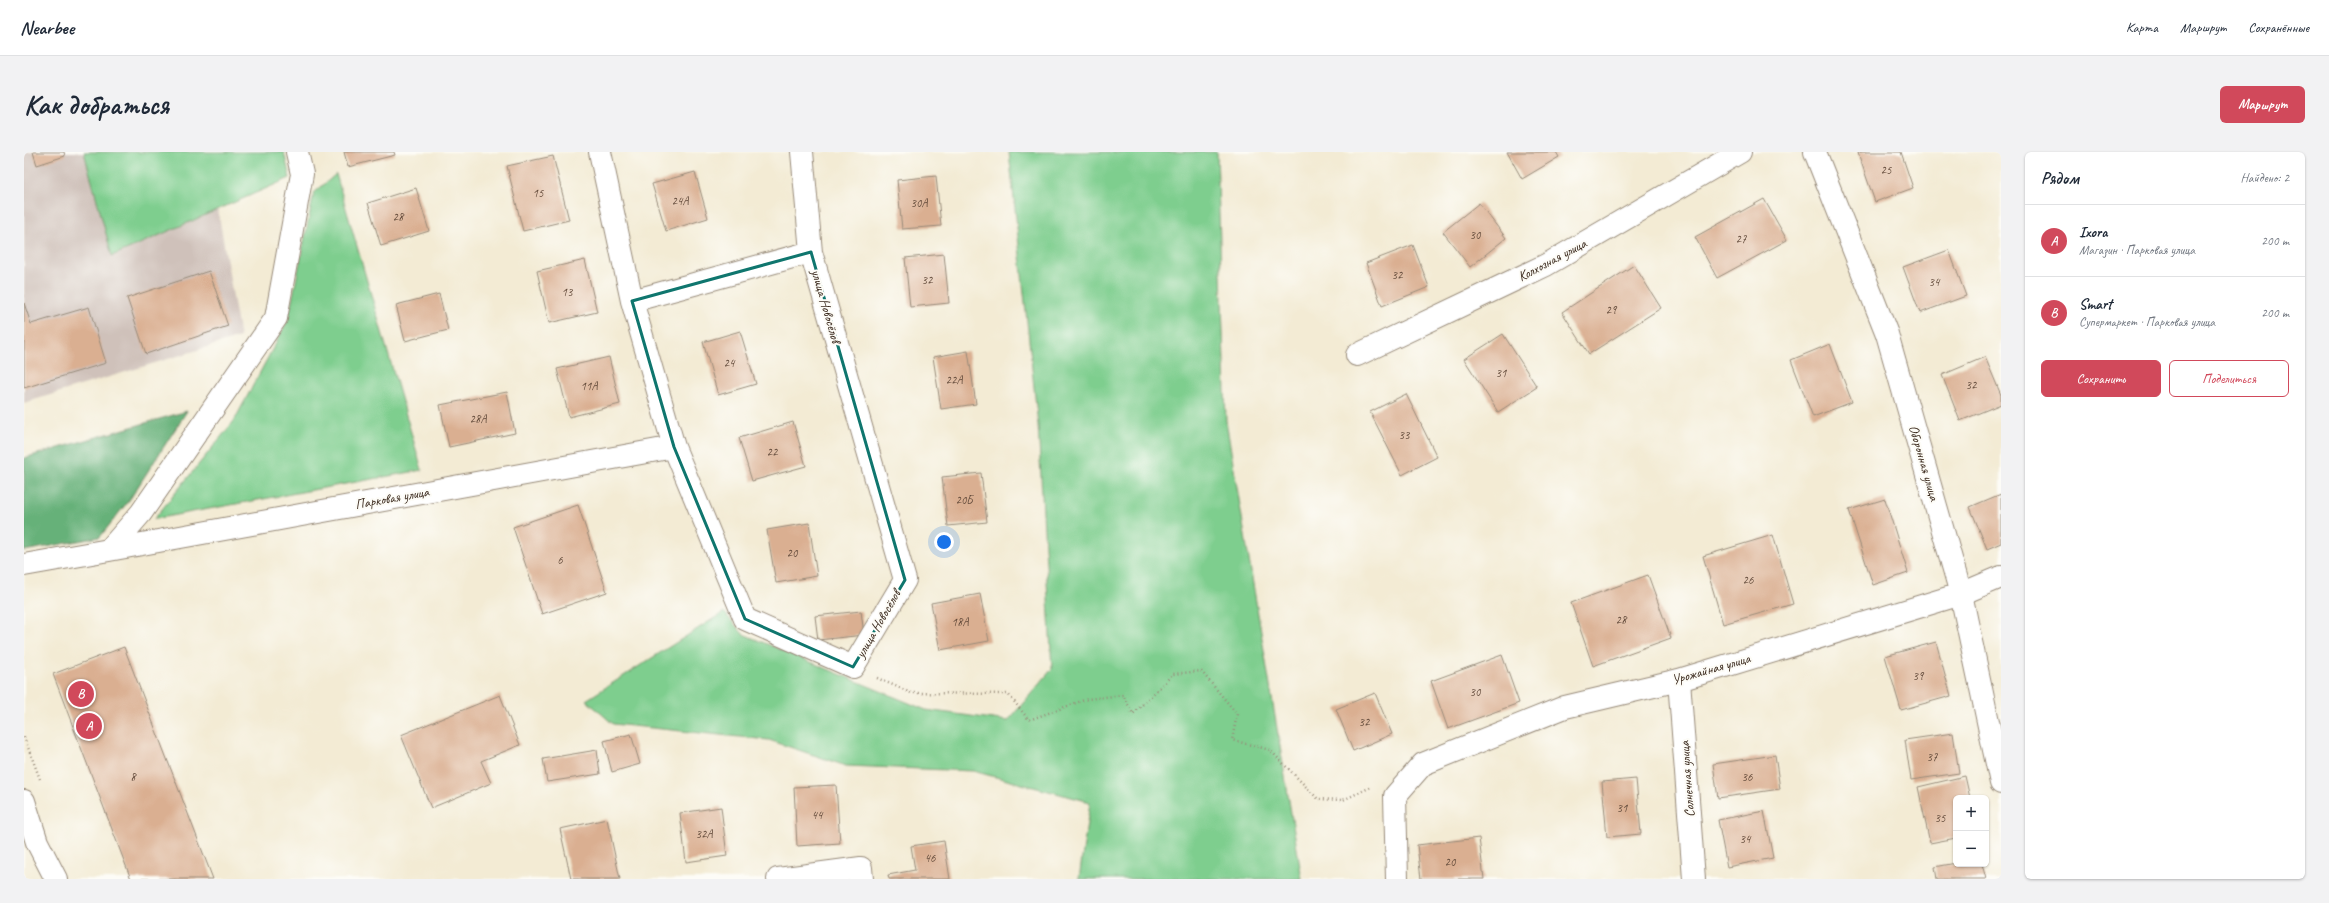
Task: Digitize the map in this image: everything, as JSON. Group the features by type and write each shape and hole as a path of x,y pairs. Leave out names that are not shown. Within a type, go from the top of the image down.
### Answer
{"street":[{"path":"109,550 141,513 276,318 302,174 297,152"},
{"name":"улица Новосёлов","path":"600,152 632,301 674,447 745,619 853,667 904,580 810,252 632,301"},
{"path":"802,152 810,252"},
{"name":"Колхозная улица","path":"1357,354 1546,265 1740,152"},
{"name":"Оборонная улица","path":"1815,152 1887,334 1961,594 2001,783"},
{"name":"Парковая улица","path":"24,565 674,447"},
{"name":"Урожайная улица","path":"1397,879 1395,796 1423,764 1565,707 1679,680 1961,594 2001,577"},
{"name":"Солнечная улица","path":"1679,680 1694,879"},
{"path":"24,801 37,842 56,879"},
{"path":"778,879 860,868 862,879"}],"path":[{"path":"853,667 911,693 1008,694 1029,720 1087,699 1123,695 1132,714 1173,674 1201,670 1237,714 1232,740 1270,750 1318,798 1343,800 1376,785"}],"highlighted area":[{"path":"811,252 905,580 853,667 745,619 674,447 632,301"}],"shaded area":[{"path":"24,152 84,152 112,256 218,210 240,337 24,403"}],"green space":[{"path":"84,152 284,152 290,178 112,256"},
{"path":"1009,152 1217,152 1226,421 1302,879 1079,879 1090,802 973,771 846,766 769,740 613,724 586,700 724,612 743,634 926,710 1008,721 1052,669 1038,425"},
{"path":"336,174 422,470 154,519 234,421 288,320 314,193"},
{"path":"187,411 130,499 100,537 24,551 24,458"}],"building":[{"path":"33,152 64,152 65,156 37,165"},
{"path":"344,152 394,152 395,155 348,167"},
{"path":"1507,152 1556,152 1559,157 1522,179"},
{"path":"1901,152 1913,188 1875,202 1858,153"},
{"path":"553,156 569,220 523,231 507,166"},
{"path":"695,172 708,218 666,231 652,184"},
{"path":"936,176 941,226 902,229 897,180"},
{"path":"416,188 429,231 381,246 368,203"},
{"path":"1764,199 1787,240 1717,278 1695,237"},
{"path":"1479,203 1506,238 1470,267 1443,232"},
{"path":"1413,245 1429,287 1382,306 1366,263"},
{"path":"1949,250 1966,296 1920,313 1903,267"},
{"path":"944,254 949,303 910,307 905,258"},
{"path":"585,260 597,312 549,323 537,271"},
{"path":"1634,265 1661,308 1589,354 1562,312"},
{"path":"209,271 228,326 146,354 127,298"},
{"path":"439,294 448,330 405,341 396,305"},
{"path":"24,303 31,324 89,307 106,363 24,388"},
{"path":"740,331 756,384 718,395 703,342"},
{"path":"1503,334 1537,387 1498,412 1464,359"},
{"path":"1830,344 1852,402 1813,417 1791,360"},
{"path":"968,351 976,404 941,409 933,357"},
{"path":"609,357 620,404 569,417 557,369"},
{"path":"1985,357 2001,395 2001,404 1960,421 1942,375"},
{"path":"507,392 515,433 449,447 440,405"},
{"path":"1406,394 1437,457 1402,475 1370,412"},
{"path":"793,422 806,466 752,481 739,438"},
{"path":"981,473 987,522 948,526 942,477"},
{"path":"2001,494 2001,543 1987,549 1970,507"},
{"path":"1885,499 1908,573 1873,585 1849,510"},
{"path":"578,505 607,592 542,614 513,527"},
{"path":"809,523 817,576 776,583 767,530"},
{"path":"1773,535 1793,604 1723,624 1703,556"},
{"path":"1648,575 1671,638 1593,666 1571,603"},
{"path":"980,594 989,641 940,650 931,603"},
{"path":"861,611 864,635 818,640 815,616"},
{"path":"1936,642 1951,696 1901,710 1885,656"},
{"path":"124,647 213,879 131,879 53,674"},
{"path":"1502,655 1519,703 1448,729 1431,681"},
{"path":"1375,693 1392,734 1353,751 1336,709"},
{"path":"500,695 520,745 481,761 491,783 431,808 401,735"},
{"path":"1953,733 1959,773 1911,780 1905,740"},
{"path":"631,734 640,764 612,772 604,741"},
{"path":"597,750 600,774 547,782 543,759"},
{"path":"1775,755 1780,789 1718,798 1713,764"},
{"path":"1965,776 1969,795 1953,795 1953,839 1930,843 1918,787"},
{"path":"1636,779 1641,834 1607,837 1602,782"},
{"path":"836,785 840,843 797,846 794,787"},
{"path":"721,807 727,856 686,862 680,813"},
{"path":"1764,811 1773,858 1727,867 1718,820"},
{"path":"607,819 620,879 571,879 560,829"},
{"path":"1479,838 1484,879 1421,879 1417,845"},
{"path":"944,841 950,879 889,879 888,875 915,870 911,846"},
{"path":"1953,864 1953,867 1983,867 1986,879 1937,879 1935,867"}],"place":[{"name":"Smart","path":"81,694"},
{"name":"Ixora","path":"89,726"}]}
